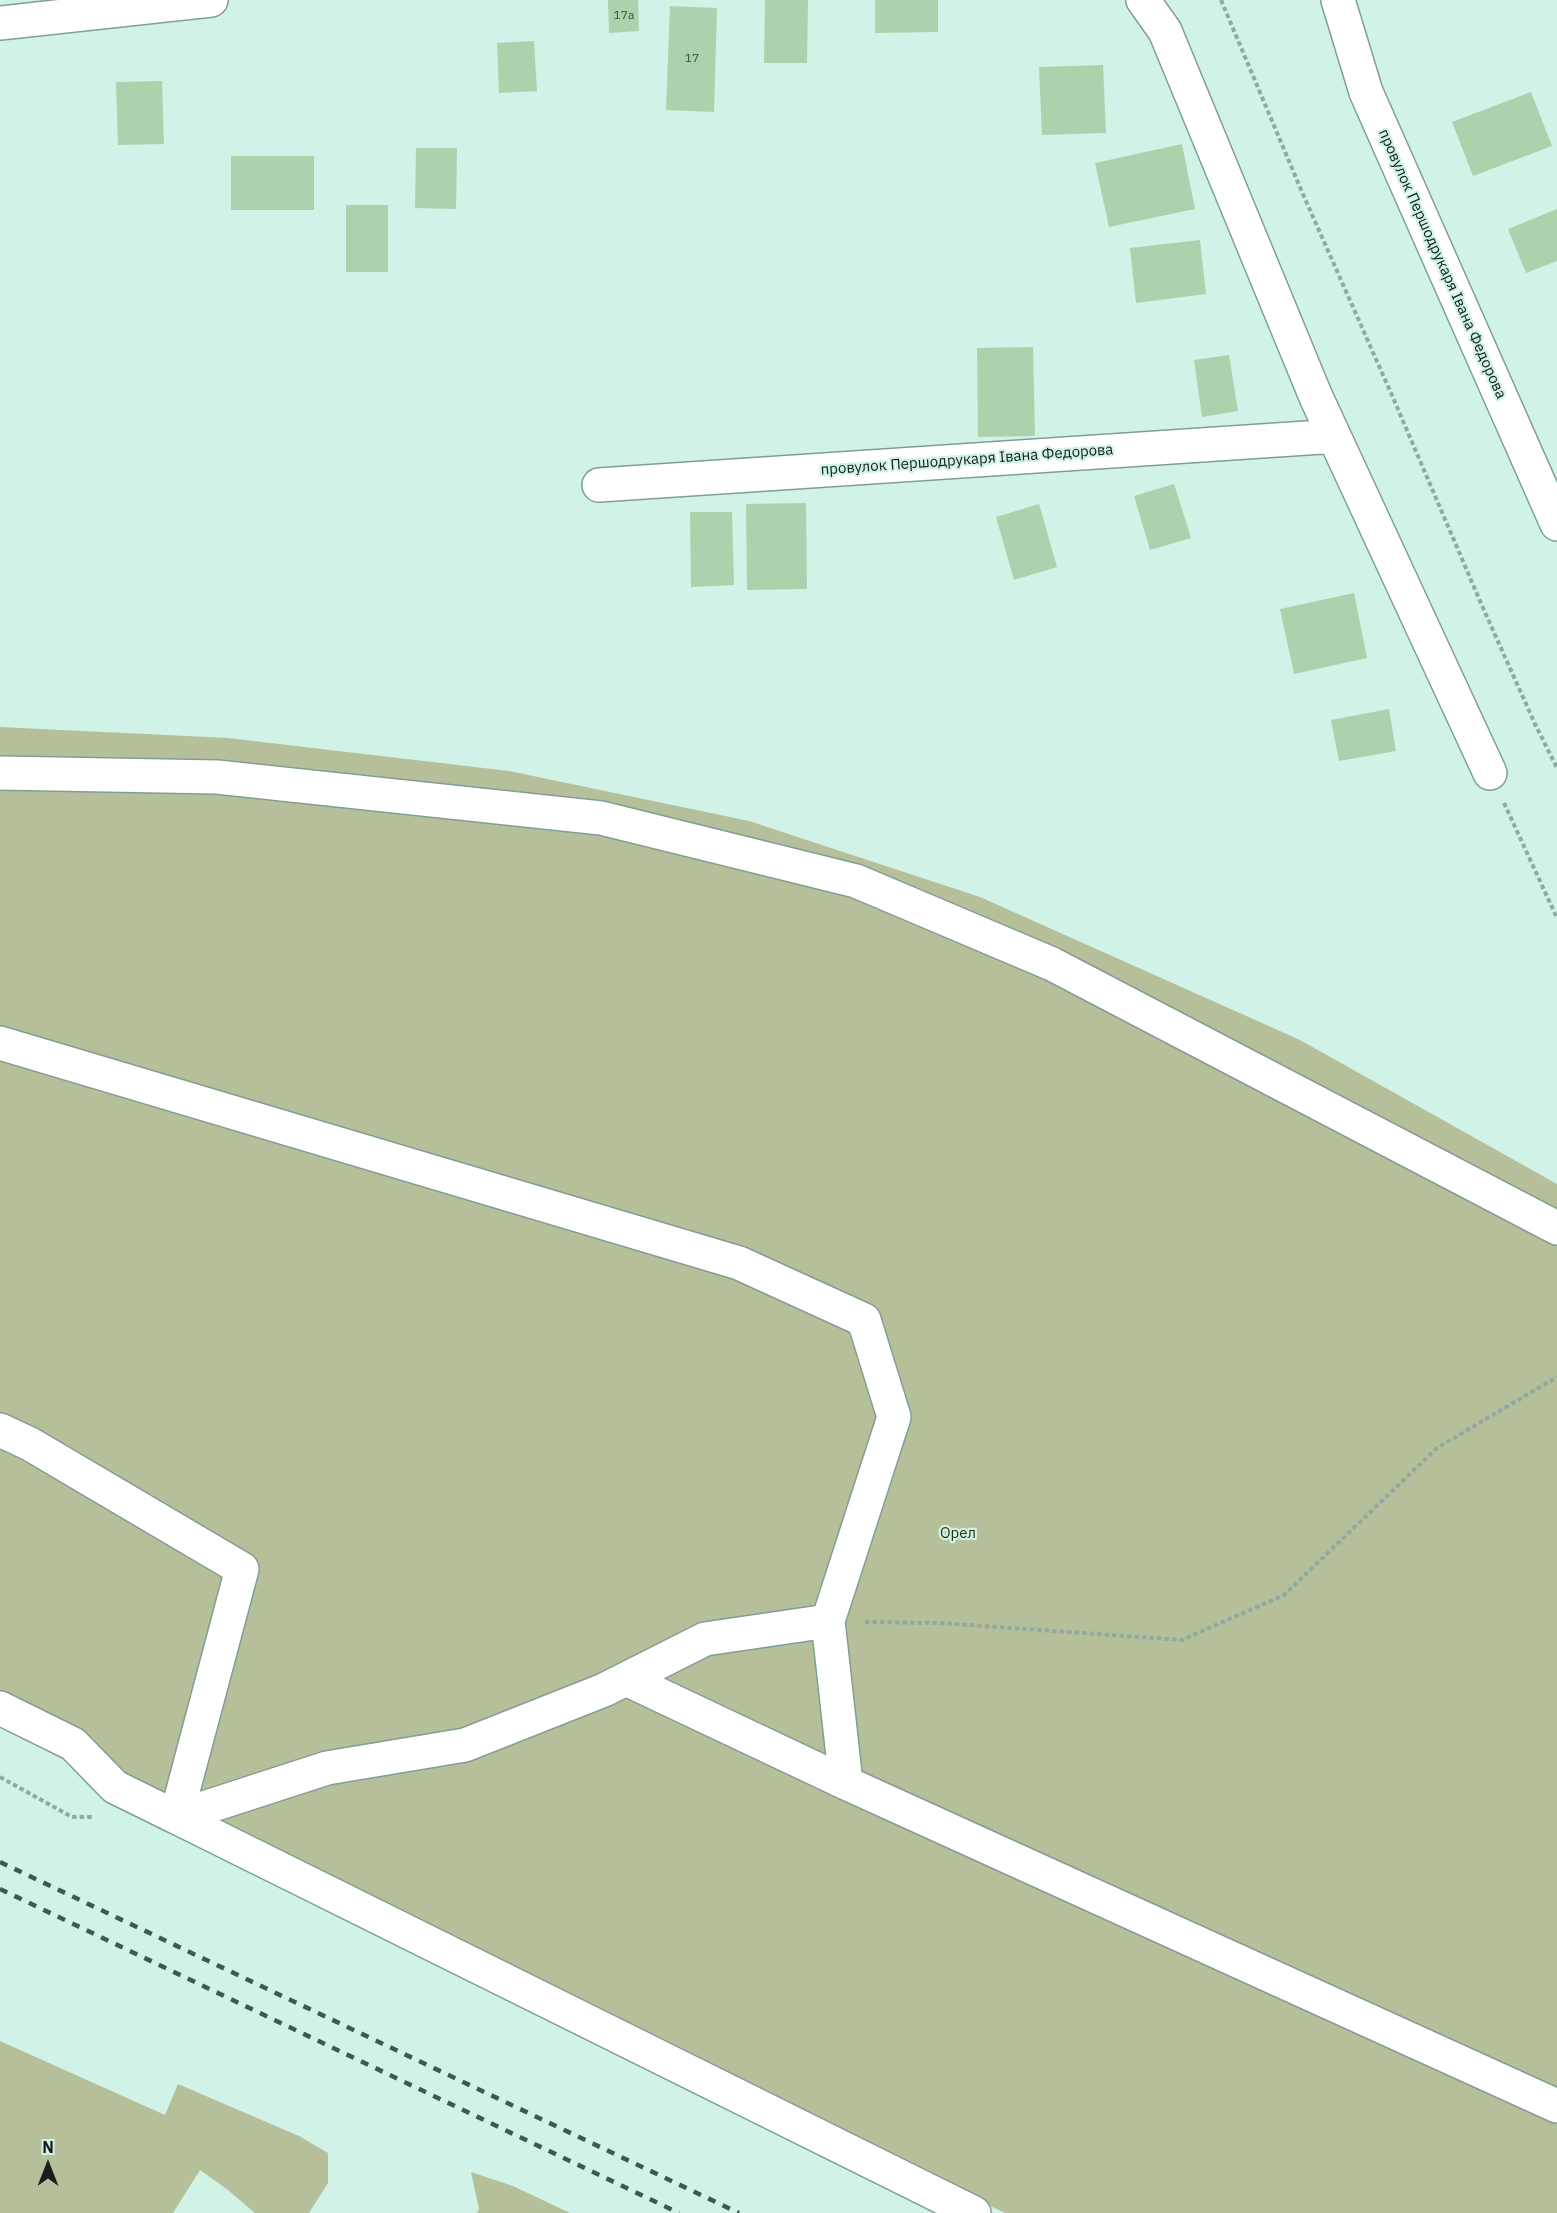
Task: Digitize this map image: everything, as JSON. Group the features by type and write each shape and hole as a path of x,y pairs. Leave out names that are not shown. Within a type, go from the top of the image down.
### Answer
{"street":[{"path":"0,23 211,0"},
{"path":"1143,0 1165,32 1311,386 1490,773"},
{"name":"провулок Першодрукаря Івана Федорова","path":"1338,0 1366,92 1557,524"},
{"name":"провулок Першодрукаря Івана Федорова","path":"599,485 1322,437 1335,439"},
{"path":"0,773 217,777 601,818 856,881 1052,964 1557,1228"},
{"path":"0,1043 739,1263 864,1320 894,1417 828,1622 846,1783"},
{"path":"0,1431 30,1444 242,1569 176,1817"},
{"path":"176,1817 327,1768 465,1745 604,1690 705,1639 828,1622"},
{"path":"626,1678 846,1783 1557,2106"},
{"path":"0,1708 74,1744 115,1787 974,2213"}],"path":[{"path":"1221,0 1492,629 1557,768"},
{"path":"1490,773 1557,918"},
{"path":"828,1622 940,1623 1182,1641 1284,1595 1437,1448 1557,1377"}],"green space":[{"name":"Орел","path":"0,727 228,738 509,771 749,821 980,897 1300,1040 1557,1184 1557,2213 1005,2213 769,2100 0,1718"},
{"path":"0,2041 165,2115 178,2084 299,2136 328,2153 328,2183 309,2213 255,2213 200,2170 173,2213 0,2213"},
{"path":"471,2172 513,2186 570,2213 477,2213 479,2209"}],"building":[{"path":"608,0 638,0 639,31 609,33"},
{"path":"765,0 808,0 807,63 764,63"},
{"path":"875,0 938,0 938,32 875,33"},
{"path":"670,6 717,8 714,112 666,110"},
{"path":"534,41 537,91 499,93 497,43"},
{"path":"1103,65 1106,133 1042,135 1039,67"},
{"path":"162,81 164,144 118,145 116,82"},
{"path":"1531,92 1552,146 1473,176 1452,122"},
{"path":"1182,144 1195,209 1109,227 1095,163"},
{"path":"416,148 457,148 456,209 415,208"},
{"path":"231,156 314,156 314,210 231,210"},
{"path":"346,205 388,205 388,272 346,272"},
{"path":"1557,209 1557,261 1526,273 1508,229"},
{"path":"1200,240 1206,294 1136,303 1130,248"},
{"path":"1033,347 1035,436 978,437 977,348"},
{"path":"1229,355 1238,411 1202,417 1194,360"},
{"path":"1174,484 1191,538 1150,550 1134,496"},
{"path":"806,503 807,589 747,590 746,504"},
{"path":"1039,504 1057,567 1014,580 996,517"},
{"path":"690,512 732,512 734,585 691,587"},
{"path":"1354,593 1367,658 1294,674 1280,609"},
{"path":"1389,709 1396,751 1339,761 1331,720"}],"railway":[{"path":"0,1862 739,2213"},
{"path":"0,1889 679,2213"}]}
